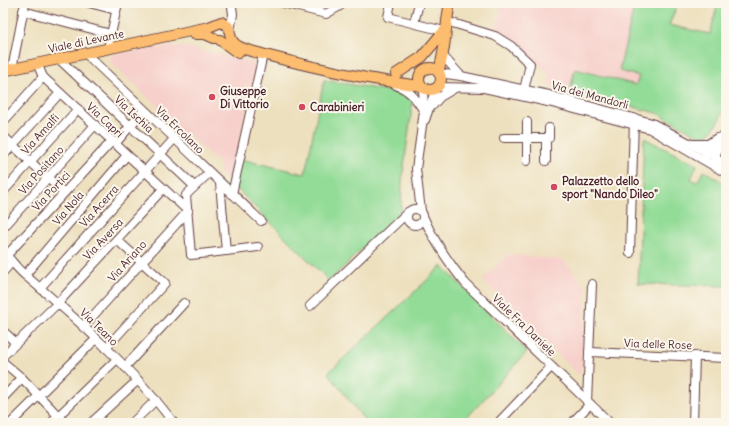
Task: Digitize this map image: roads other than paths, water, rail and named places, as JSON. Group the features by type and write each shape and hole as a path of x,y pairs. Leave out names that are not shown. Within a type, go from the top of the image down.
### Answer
{"main road":[{"path":"445,26 424,71 419,77 422,87 431,90 437,87 440,81 438,73 443,56 445,26 450,3"},
{"path":"217,23 228,26 230,31 228,37 217,39 211,30 217,23"},
{"name":"Viale di Levante","path":"7,70 174,34 217,23"},
{"path":"396,74 422,57 445,26"},
{"name":"Viale di Levante","path":"230,31 230,39 234,44 243,49 278,59 387,82 422,87"},
{"name":"Viale di Levante","path":"174,34 181,36 205,34 217,39 240,54 262,59 278,59"},
{"path":"424,71 432,69 438,73"},
{"name":"Viale di Levante","path":"368,78 424,71"}],"street":[{"path":"89,3 117,6 108,48"},
{"path":"283,3 326,14 340,6 341,3"},
{"path":"391,3 388,17 414,23 445,26 495,36 511,46 530,64 524,90"},
{"path":"414,23 418,3"},
{"path":"217,23 233,5"},
{"path":"230,31 233,5"},
{"path":"7,70 24,7 111,34"},
{"name":"Via Ercolano","path":"85,53 261,221"},
{"path":"443,56 461,76"},
{"name":"Via Ischia","path":"59,59 194,186"},
{"path":"232,194 262,59"},
{"name":"Via Capri","path":"37,63 43,78 188,211"},
{"name":"Via dei Mandorli","path":"438,73 461,76 524,90 634,121 726,173"},
{"path":"3,122 43,78"},
{"path":"387,82 406,89 427,110 440,97 456,88"},
{"name":"Viale Fra Daniele","path":"422,87 427,110"},
{"name":"Via dei Mandorli","path":"437,87 484,88 634,121 652,123 693,144 715,157 726,166"},
{"name":"Viale Fra Daniele","path":"437,87 422,126 416,169 422,214 432,236 451,266 465,283 585,397 610,423"},
{"path":"3,156 60,93"},
{"name":"Via Amalfi","path":"3,192 78,109"},
{"name":"Via Portici","path":"5,253 131,126 144,110"},
{"path":"630,253 634,121"},
{"path":"526,161 527,122"},
{"name":"Via Positano","path":"3,228 96,125"},
{"path":"504,138 549,138 549,128"},
{"path":"693,144 708,144 726,132"},
{"path":"726,132 726,152"},
{"path":"703,160 707,153 726,132"},
{"path":"711,165 726,132"},
{"path":"3,136 64,193"},
{"path":"546,138 546,161"},
{"name":"Via Acerra","path":"40,288 174,139"},
{"name":"Via Nola","path":"24,275 127,156"},
{"path":"209,173 186,195 191,255 258,247"},
{"path":"220,183 226,251"},
{"name":"Via Aversa","path":"3,356 58,303 163,189"},
{"name":"Viale Fra Daniele","path":"410,211 418,192"},
{"path":"310,306 393,227 410,211 417,209 422,214 422,221 414,225 393,227"},
{"name":"Via Ariano","path":"83,327 188,211"},
{"path":"410,211 407,220 414,225"},
{"name":"Viale Fra Daniele","path":"414,225 432,236"},
{"path":"106,348 165,283 117,240"},
{"name":"Via Teano","path":"5,253 9,263 58,303 138,380 174,423"},
{"path":"3,272 9,263"},
{"path":"572,423 585,397 589,352 592,284"},
{"path":"125,368 184,303"},
{"path":"3,331 16,343"},
{"path":"11,423 96,339"},
{"name":"Via delle Rose","path":"589,352 726,358"},
{"path":"693,423 695,356"},
{"path":"51,423 116,359"},
{"path":"3,362 22,378 65,423"},
{"path":"498,423 552,367"},
{"path":"3,398 22,378"},
{"path":"91,423 138,380"},
{"path":"132,423 156,400"}],"place":[{"name":"Giuseppe Di Vittorio","path":"212,97"},
{"name":"Carabinieri","path":"302,107"},
{"name":"Palazzetto dello sport \"Nando Dileo\"","path":"554,187"}]}
